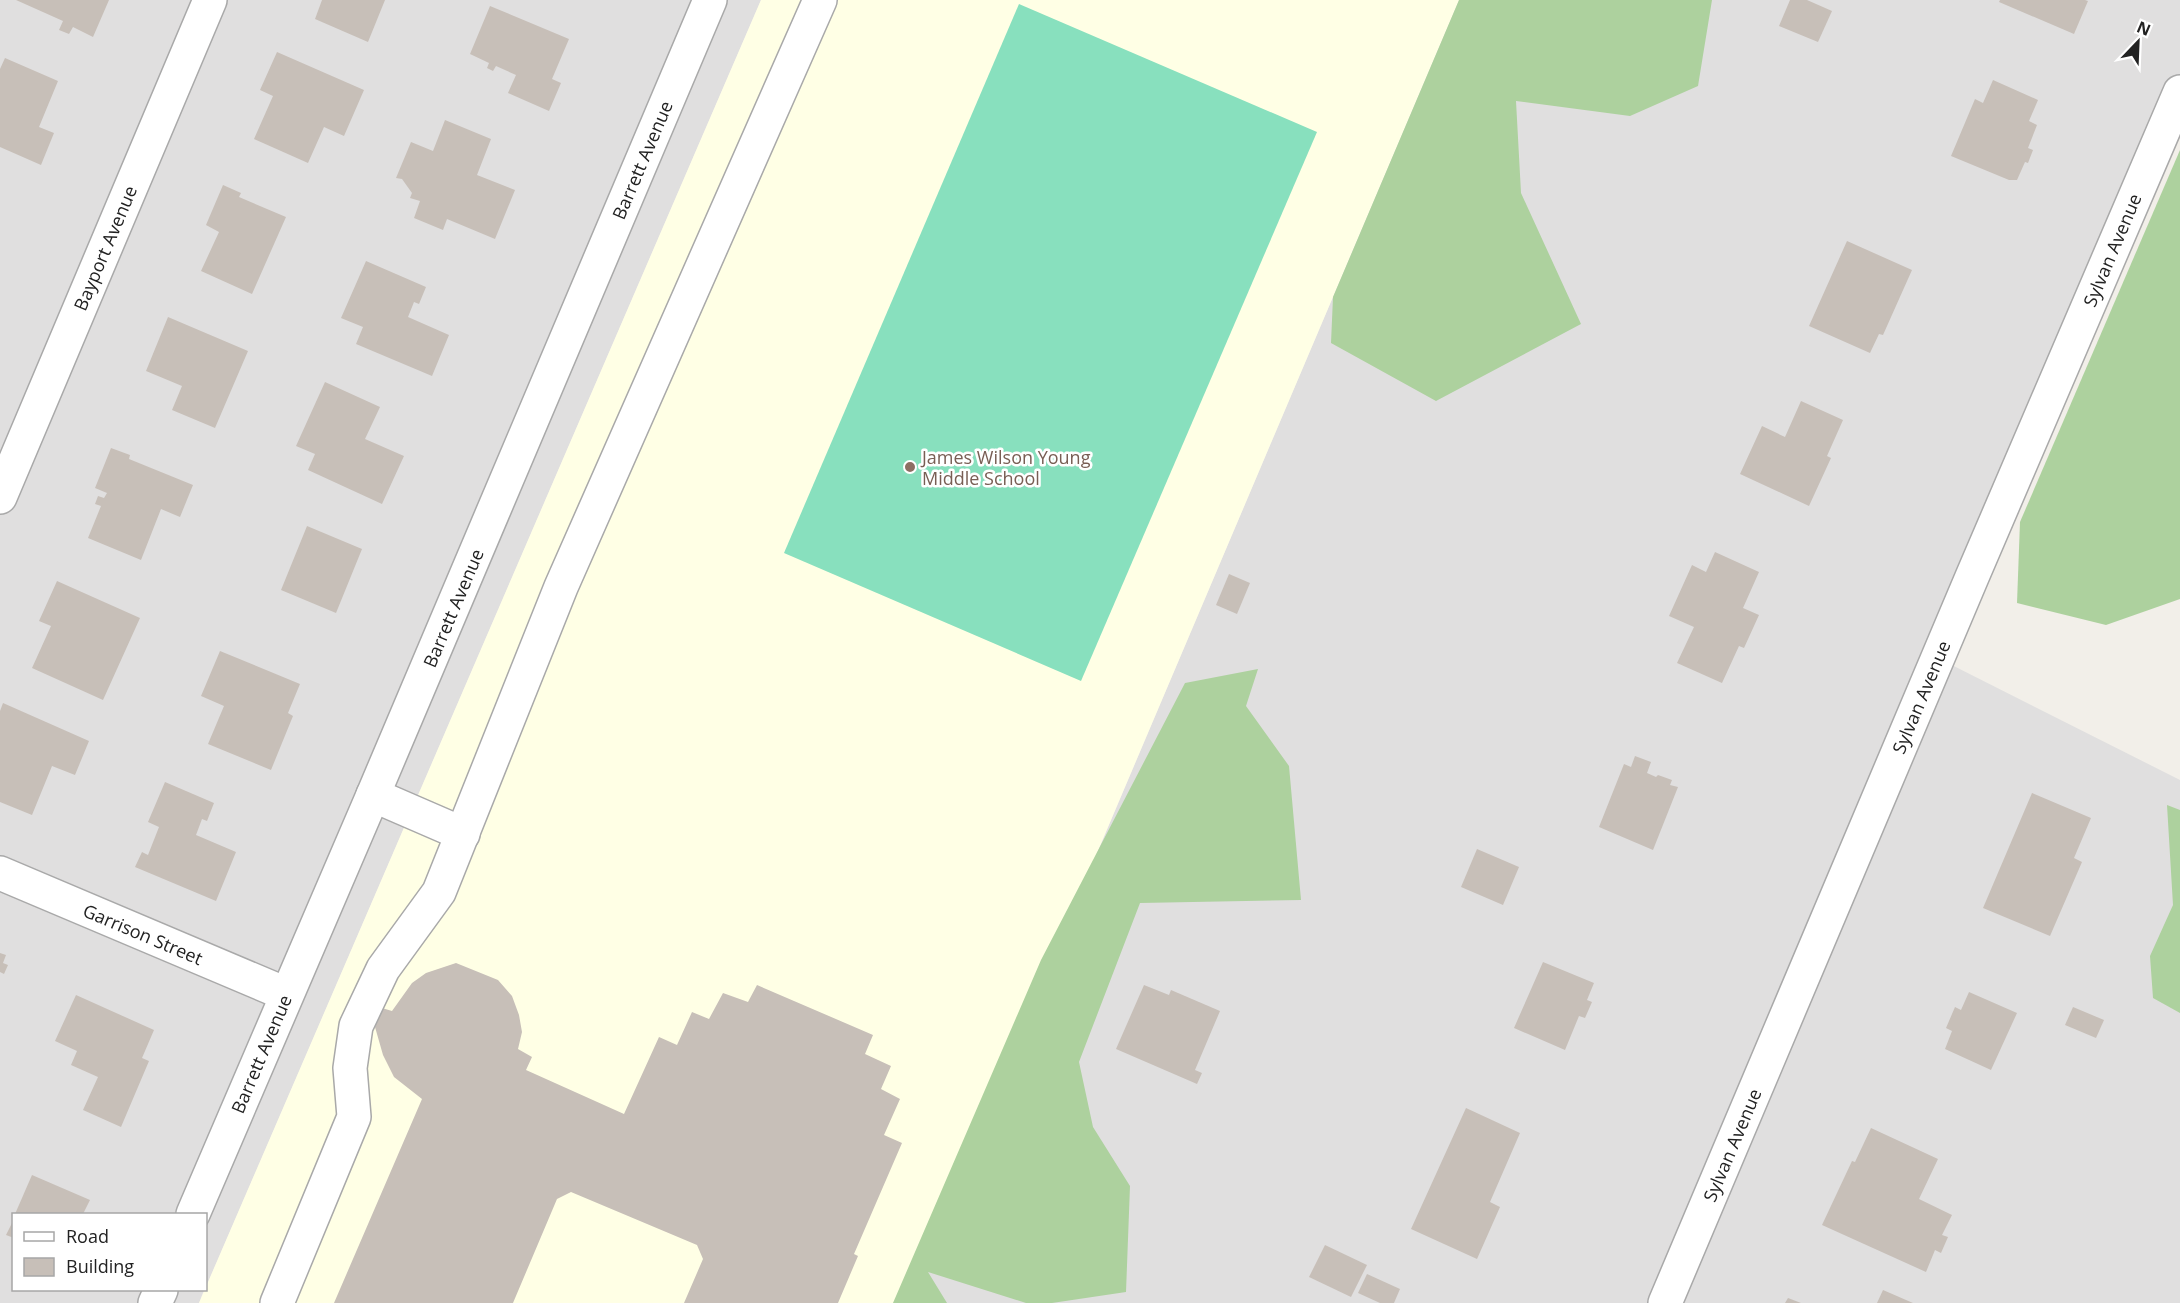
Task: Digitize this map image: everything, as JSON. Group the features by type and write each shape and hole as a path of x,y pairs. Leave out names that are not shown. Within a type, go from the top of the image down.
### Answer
{"street":[{"name":"Bayport Avenue","path":"0,497 210,0"},
{"name":"Barrett Avenue","path":"194,1213 710,0"},
{"path":"277,1303 354,1117 350,1068 356,1026 383,969 440,892 561,587 820,0"},
{"name":"Sylvan Avenue","path":"1665,1303 1971,578 2180,92"},
{"path":"373,795 463,834"},
{"name":"Garrison Street","path":"0,873 286,994"}],"shaded area":[{"path":"0,0 761,0 207,1285 207,1213 12,1213 12,1291 204,1291 199,1303 0,1303"},
{"name":"James Wilson Young Middle School","path":"761,0 1459,0 906,1303 199,1303 204,1291 207,1291 207,1284"},
{"path":"1459,0 2180,0 2180,84 1932,655 2180,780 2180,1303 906,1303"}],"green space":[{"path":"1459,0 1712,0 1698,86 1630,116 1516,101 1521,193 1581,324 1436,401 1331,343 1333,297"},
{"path":"1019,4 1317,132 1081,681 784,553"},
{"path":"2180,150 2180,599 2106,625 2017,603 2020,522"},
{"path":"1258,669 1246,706 1289,766 1301,900 1140,903 1079,1062 1093,1127 1130,1186 1126,1292 1052,1303 1026,1303 928,1272 947,1303 893,1303 1041,960 1185,683"},
{"path":"2167,805 2180,810 2180,1013 2153,998 2150,956 2173,905"}],"building":[{"path":"16,0 109,0 93,37 73,27 69,34 59,30 63,21"},
{"path":"322,0 385,0 368,42 315,19"},
{"path":"1790,0 1807,0 1832,11 1818,42 1779,26"},
{"path":"2000,0 2088,1 2074,34 1999,2"},
{"path":"490,6 569,39 552,79 561,83 549,111 508,93 516,75 496,66 493,71 487,68 489,63 470,54"},
{"path":"277,52 364,90 344,136 324,127 308,163 254,139 273,96 260,90"},
{"path":"5,58 58,81 39,127 54,133 41,165 0,147 0,69"},
{"path":"1993,80 2038,100 2029,121 2037,125 2028,148 2033,150 2017,180 2009,180 1951,156 1975,99 1983,103"},
{"path":"445,120 491,139 477,175 515,190 495,239 447,219 443,230 414,218 420,201 410,198 412,193 402,179 396,178 411,142 433,151"},
{"path":"223,185 241,193 239,197 286,217 252,294 201,271 219,232 206,225"},
{"path":"1847,241 1912,270 1883,335 1879,334 1870,353 1809,326"},
{"path":"366,261 426,287 419,304 414,302 408,317 449,335 432,376 356,344 363,327 341,318"},
{"path":"168,317 248,351 215,428 172,410 182,386 146,371"},
{"path":"325,382 380,407 365,439 404,456 382,504 308,470 315,454 296,446"},
{"path":"1801,401 1843,420 1827,456 1831,458 1809,506 1740,474 1762,426 1785,437"},
{"path":"111,448 130,455 129,459 193,485 180,517 161,509 141,560 88,538 101,506 95,504 98,496 104,498 107,493 95,488"},
{"path":"307,526 362,549 336,613 281,590"},
{"path":"1715,552 1759,572 1743,608 1759,615 1744,648 1739,646 1722,683 1677,663 1694,627 1669,616 1692,565 1706,572"},
{"path":"1229,574 1250,583 1237,614 1216,605"},
{"path":"57,581 140,618 103,700 32,668 51,626 39,621"},
{"path":"220,651 300,684 288,713 293,716 271,770 208,744 224,706 201,696"},
{"path":"3,703 89,741 75,775 52,766 32,815 0,802 0,711"},
{"path":"1635,756 1651,762 1647,773 1672,780 1670,785 1678,787 1653,850 1599,827 1624,764 1631,767"},
{"path":"165,782 214,803 207,821 202,819 196,835 236,852 216,901 135,867 142,852 148,855 159,827 148,822"},
{"path":"2032,793 2091,818 2074,858 2082,862 2050,936 1983,908"},
{"path":"1477,849 1519,867 1503,905 1461,887"},
{"path":"0,953 6,955 3,963 8,965 4,974 0,972"},
{"path":"1543,962 1594,983 1587,1000 1592,1002 1585,1018 1579,1016 1565,1050 1514,1028"},
{"path":"456,963 498,980 512,996 522,1032 518,1049 532,1057 526,1070 624,1114 659,1037 677,1045 692,1012 709,1019 723,993 748,1002 757,985 873,1035 865,1054 891,1066 881,1089 900,1099 884,1135 902,1143 854,1254 858,1256 838,1303 684,1303 703,1259 697,1245 571,1192 557,1199 513,1303 334,1303 422,1099 394,1077 383,1055 375,1027 382,1008 392,1011 412,983 426,973"},
{"path":"1144,985 1169,995 1171,990 1220,1011 1195,1070 1202,1073 1197,1084 1116,1049"},
{"path":"1969,992 2017,1013 1991,1070 1945,1049 1952,1031 1946,1028 1955,1007 1961,1010"},
{"path":"76,995 154,1030 142,1058 149,1061 121,1127 83,1110 98,1077 71,1065 77,1051 55,1041"},
{"path":"2073,1007 2104,1020 2096,1038 2065,1025"},
{"path":"1466,1108 1520,1133 1490,1202 1500,1207 1477,1259 1411,1229"},
{"path":"1871,1128 1938,1159 1919,1199 1952,1215 1942,1235 1948,1237 1941,1253 1935,1250 1926,1272 1822,1225 1852,1161 1855,1162"},
{"path":"32,1175 90,1200 84,1213 15,1213"},
{"path":"12,1223 12,1237 6,1235"},
{"path":"1325,1245 1367,1265 1351,1297 1309,1277"},
{"path":"1367,1274 1400,1289 1394,1303 1380,1303 1358,1293"},
{"path":"1883,1290 1913,1303 1877,1303"},
{"path":"1788,1298 1801,1303 1785,1303"}],"place":[{"name":"James Wilson Young Middle School","path":"910,467"}]}
